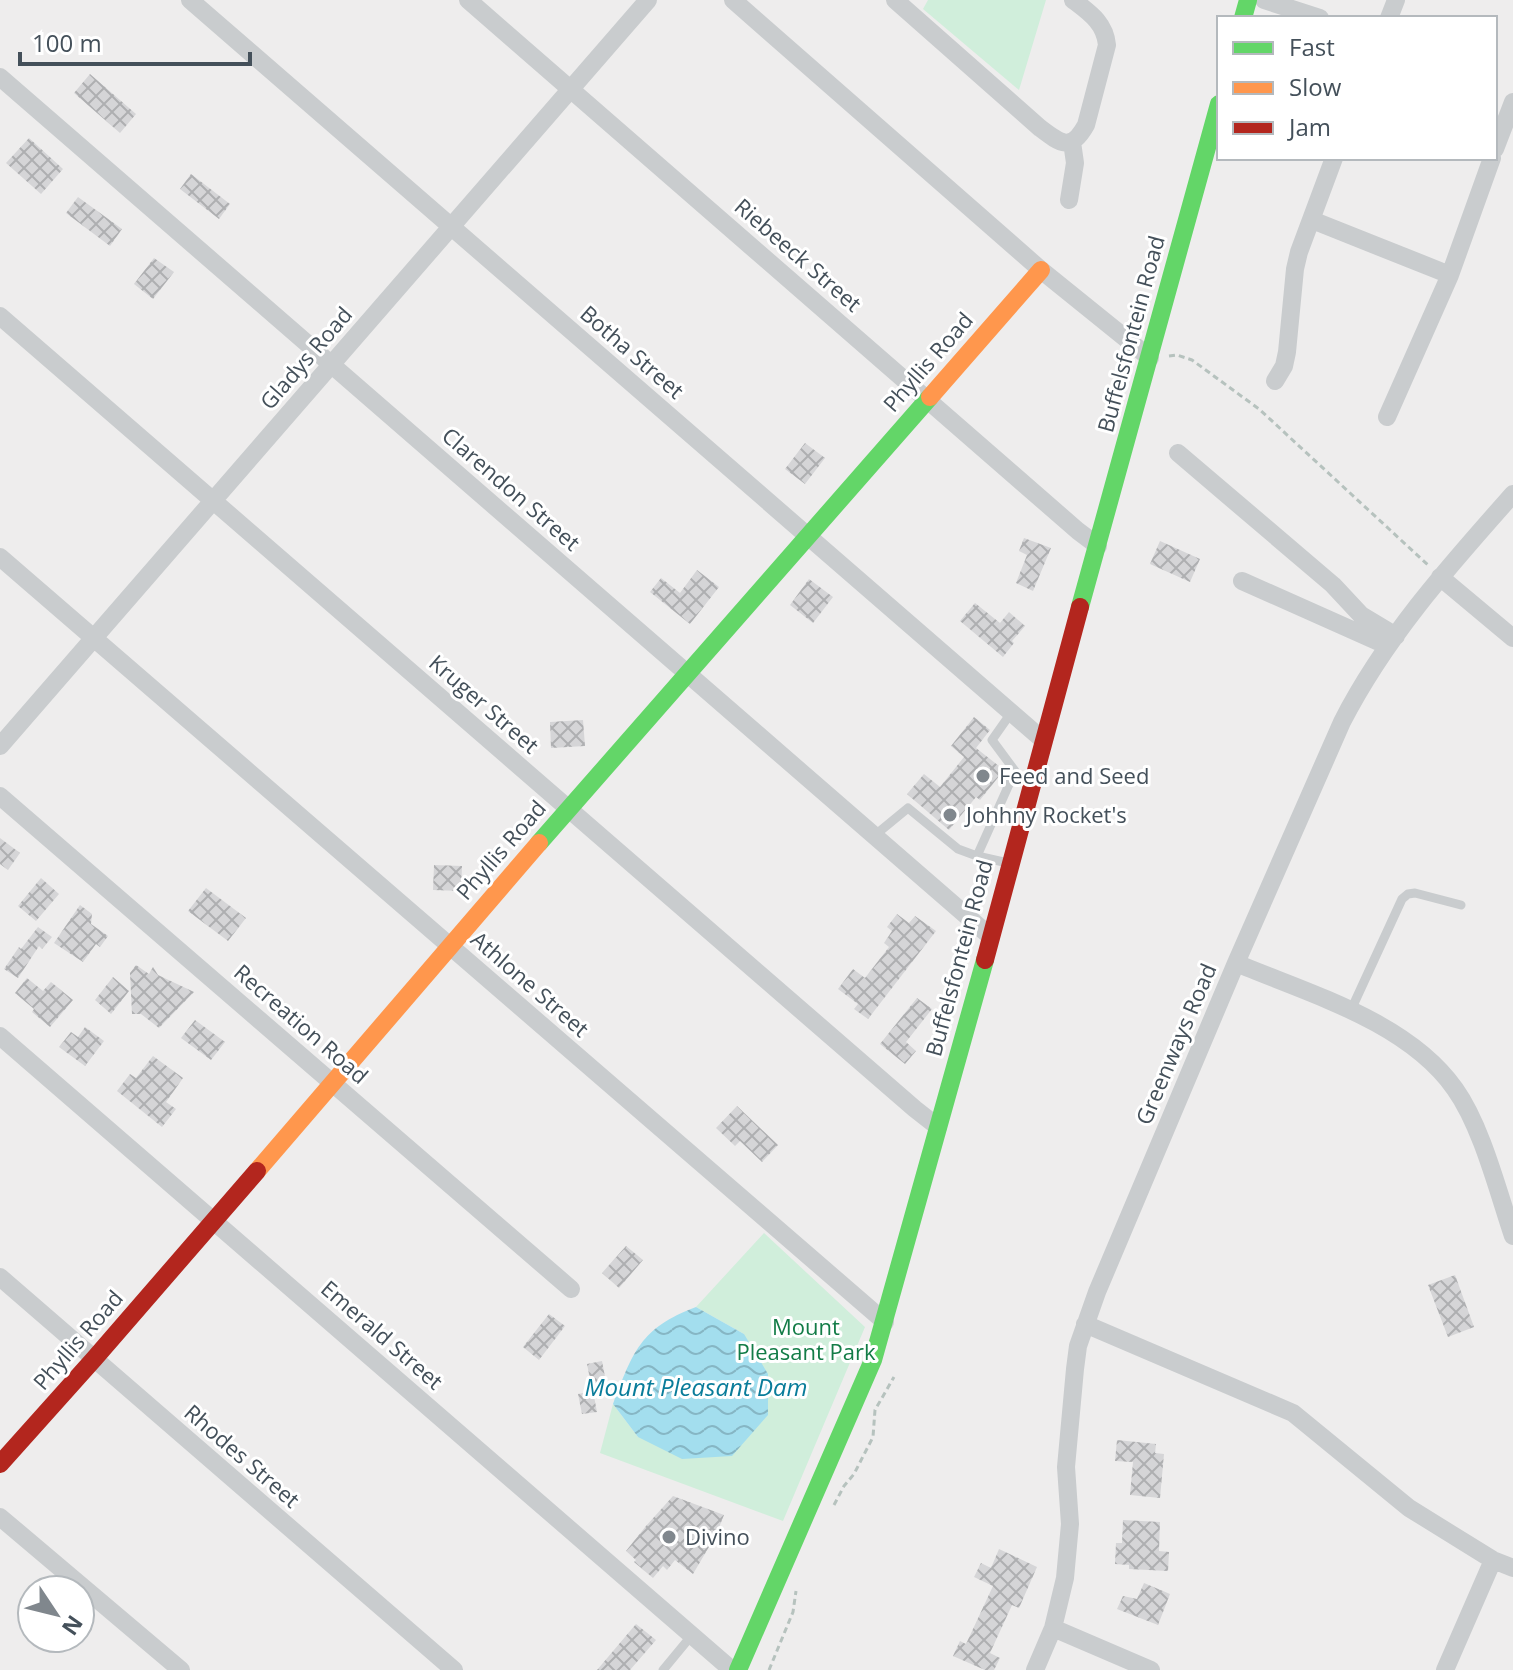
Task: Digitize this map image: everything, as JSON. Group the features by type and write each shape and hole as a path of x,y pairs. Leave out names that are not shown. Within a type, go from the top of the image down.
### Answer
{"main road":[{"name":"Buffelsfontein Road","path":"735,1670 816,1494 873,1360 885,1322 1217,111"},
{"name":"Phyllis Road","path":"0,1464 1041,270"}],"street":[{"name":"Botha Street","path":"190,0 1043,740"},
{"name":"Riebeeck Street","path":"468,0 1098,546"},
{"name":"Gladys Road","path":"0,746 648,0"},
{"path":"733,0 1041,270 1150,358"},
{"path":"895,0 1040,128 1057,142 1065,144 1081,135 1086,125 1107,45 1106,35 1098,20 1073,0"},
{"path":"1264,0 1314,16"},
{"name":"Clarendon Street","path":"0,77 991,937"},
{"path":"1497,144 1513,102"},
{"path":"1069,200 1076,160 1072,142"},
{"path":"1275,381 1284,366 1287,352 1299,252 1333,160"},
{"path":"1387,417 1450,275 1491,160"},
{"path":"1312,220 1450,275"},
{"name":"Kruger Street","path":"0,316 938,1127"},
{"path":"1178,453 1333,585 1361,615 1392,641"},
{"name":"Greenways Road","path":"1035,1670 1053,1628 1065,1578 1070,1524 1066,1467 1075,1369 1085,1324 1097,1292 1236,963 1355,697 1440,577 1513,494"},
{"name":"Athlone Street","path":"0,557 885,1322"},
{"path":"1440,577 1513,638"},
{"path":"1242,581 1392,641"},
{"name":"Recreation Road","path":"0,796 571,1289"},
{"path":"1236,963 1365,1017 1403,1039 1430,1060 1456,1089 1475,1125 1513,1236"},
{"name":"Emerald Street","path":"0,1036 735,1670"},
{"name":"Rhodes Street","path":"0,1277 454,1670"},
{"path":"1085,1324 1293,1413 1395,1498 1493,1560 1513,1568"},
{"path":"0,1517 181,1670"},
{"path":"1445,1670 1493,1560"},
{"path":"1053,1628 1151,1670"}],"lane":[{"path":"977,856 1015,771 992,740 1011,713"},
{"path":"874,836 908,808 958,849 1010,864"},
{"path":"1351,1011 1402,899 1415,893 1461,905"},
{"path":"663,1670 692,1635"}],"path":[{"path":"1150,358 1177,355 1192,360 1259,409 1440,577"},
{"path":"832,1510 873,1437 875,1410 894,1377"},
{"path":"769,1670 793,1612 798,1582"}],"green space":[{"path":"928,0 1046,0 1019,90 923,9"},
{"name":"Mount Pleasant Park","path":"764,1233 865,1327 783,1521 600,1453 613,1404 638,1437 744,1334 696,1307"}],"water":[{"name":"Mount Pleasant Dam","path":"696,1307 744,1334 768,1374 768,1415 732,1456 682,1459 638,1437 613,1404 633,1356 650,1333"}],"building":[{"path":"90,74 136,114 120,133 74,93"},
{"path":"29,138 63,169 41,194 6,163"},
{"path":"191,174 230,204 219,219 180,189"},
{"path":"78,197 122,229 110,246 66,213"},
{"path":"154,258 174,272 153,299 134,284"},
{"path":"805,443 825,458 805,484 785,469"},
{"path":"1024,538 1051,548 1033,591 1016,583 1027,555 1019,551"},
{"path":"1160,541 1200,559 1190,582 1150,564"},
{"path":"697,570 719,587 690,624 650,592 661,578 680,593"},
{"path":"809,579 833,597 813,623 790,605"},
{"path":"975,603 1000,623 1009,612 1025,626 1003,657 960,621"},
{"path":"974,717 990,730 976,748 1004,770 980,800 976,797 949,830 907,794 924,774 940,787 964,757 951,746"},
{"path":"583,720 585,746 551,748 550,722"},
{"path":"0,838 20,853 8,870 0,864"},
{"path":"434,865 462,866 461,891 433,890"},
{"path":"41,878 59,894 36,921 18,906"},
{"path":"206,888 246,918 228,941 188,911"},
{"path":"80,905 92,914 91,924 108,936 100,947 96,944 83,962 54,943"},
{"path":"897,914 909,923 915,916 936,931 868,1019 854,1009 858,1004 838,989 853,969 865,978 889,947 884,943 892,931 887,927"},
{"path":"38,927 52,937 42,949 39,946 18,978 4,969"},
{"path":"136,965 149,974 153,967 158,975 194,992 159,1028 141,1014 132,1014 130,973"},
{"path":"113,977 129,991 111,1014 95,1000"},
{"path":"27,978 43,991 51,982 73,1000 50,1027 15,993"},
{"path":"917,998 932,1009 906,1042 916,1051 905,1064 880,1044"},
{"path":"195,1020 225,1042 211,1060 181,1038"},
{"path":"85,1027 104,1041 85,1066 59,1047 71,1032 78,1037"},
{"path":"153,1056 183,1078 166,1102 176,1109 162,1127 117,1091 130,1074 136,1078"},
{"path":"737,1106 778,1145 762,1162 740,1141 735,1146 716,1128"},
{"path":"626,1246 643,1260 619,1288 602,1273"},
{"path":"1455,1275 1474,1327 1448,1337 1428,1285"},
{"path":"549,1314 565,1326 539,1360 523,1347"},
{"path":"602,1361 606,1382 591,1384 587,1364"},
{"path":"593,1391 597,1412 582,1414 578,1394"},
{"path":"1117,1440 1156,1444 1155,1453 1164,1454 1160,1498 1130,1495 1133,1462 1115,1461"},
{"name":"Divino","path":"673,1496 724,1515 693,1574 675,1560 667,1570 663,1566 653,1578 626,1551"},
{"path":"1123,1520 1160,1522 1159,1551 1169,1552 1168,1571 1129,1569 1129,1565 1115,1564 1116,1543 1122,1543"},
{"path":"999,1549 1037,1567 1019,1608 1012,1605 990,1653 1000,1658 994,1670 985,1670 953,1656 960,1641 966,1644 993,1586 974,1577 981,1563 991,1568"},
{"path":"1144,1583 1170,1594 1158,1625 1117,1609 1123,1596 1137,1599"},
{"path":"636,1624 656,1640 630,1670 597,1670"}],"traffic: fast":[{"path":"1244,16 1248,0"},
{"path":"1080,607 1217,111"},
{"path":"539,843 930,397"},
{"path":"738,1670 873,1360 985,960"}],"traffic: slow":[{"path":"930,397 1041,270"},
{"path":"257,1171 539,843"}],"traffic: jam":[{"path":"985,960 1080,607"},
{"path":"0,1464 257,1171"}],"place":[{"name":"Feed and Seed","path":"983,776"},
{"name":"Johhny Rocket's","path":"950,815"},
{"name":"Divino","path":"669,1537"}]}
